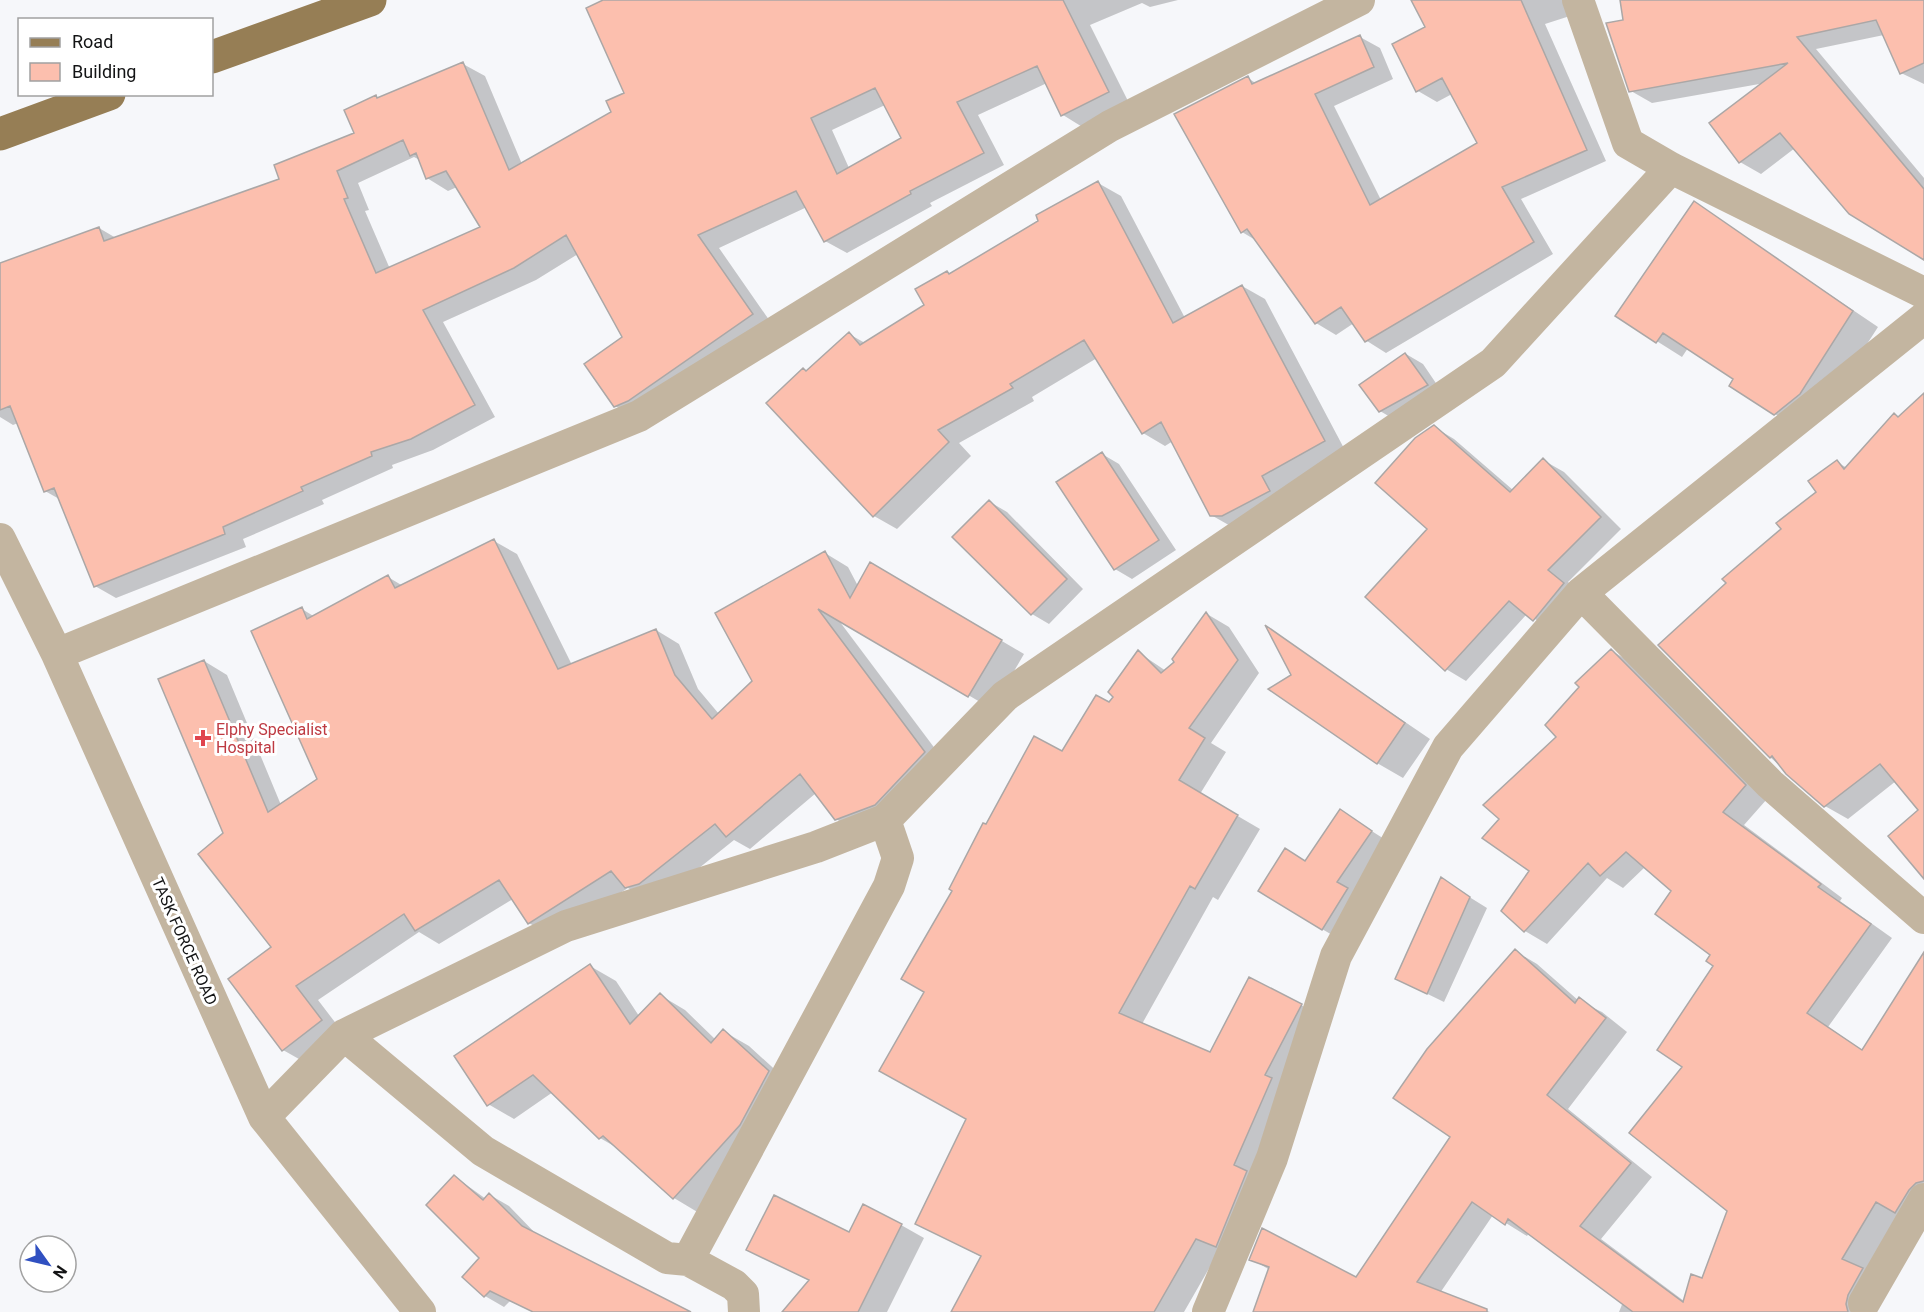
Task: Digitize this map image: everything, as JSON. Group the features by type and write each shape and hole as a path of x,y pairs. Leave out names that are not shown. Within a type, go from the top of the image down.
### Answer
{"main road":[{"path":"213,57 370,0"},
{"path":"0,134 104,96"}],"street":[{"path":"57,654 639,416 1110,126 1359,0"},
{"path":"1578,0 1628,143 1671,168 1924,293"},
{"path":"264,1117 344,1035 566,926 816,847 885,820 1005,696 1492,363 1671,168"},
{"path":"1208,1312 1272,1158 1336,956 1448,747 1581,593 1924,318"},
{"name":"TASK FORCE ROAD","path":"0,539 57,654 264,1117 420,1312"},
{"path":"1581,593 1770,784 1924,918"},
{"path":"688,1260 889,886 898,858 885,820"},
{"path":"344,1035 483,1150 667,1258 688,1260 739,1289 743,1294 744,1312"},
{"path":"1864,1303 1924,1199"}],"building":[{"path":"603,0 1063,0 1109,92 1061,116 1037,66 957,102 984,153 910,191 911,194 824,242 796,191 698,235 753,314 628,401 614,407 584,364 622,337 566,235 514,268 423,310 475,405 411,439 371,452 372,456 301,487 303,491 223,527 225,534 94,587 54,488 44,492 10,406 0,410 0,263 99,227 104,241 279,179 274,165 354,133 344,110 376,95 377,98 463,62 509,170 611,112 606,101 624,93 586,8","holes":["875,88 901,138 837,174 811,118","403,140 410,156 416,153 426,179 446,171 480,227 376,273 344,199 348,198 337,171"]},
{"path":"1411,0 1521,0 1587,150 1502,187 1534,242 1365,342 1341,307 1315,324 1247,229 1241,233 1174,114 1248,76 1252,84 1360,35 1374,67 1315,94 1370,205 1477,143 1442,78 1416,92 1392,44 1425,27"},
{"path":"1620,0 1924,0 1924,63 1900,74 1876,20 1797,37 1924,189 1924,260 1849,214 1780,133 1739,163 1709,123 1788,63 1629,92 1606,23 1623,20"},
{"path":"1098,181 1173,323 1242,285 1325,441 1262,476 1270,491 1222,516 1210,516 1161,422 1142,434 1084,340 1010,384 1013,388 938,430 949,442 873,517 766,403 803,368 806,371 849,332 860,345 924,305 915,289 947,271 949,274 1038,221 1036,215"},
{"path":"1694,201 1853,311 1800,394 1774,415 1729,386 1733,379 1663,333 1656,343 1615,316"},
{"path":"1405,353 1428,385 1379,412 1359,385"},
{"path":"1924,393 1924,879 1888,836 1918,810 1880,764 1824,807 1786,774 1772,756 1770,758 1658,645 1726,583 1722,579 1781,529 1776,523 1816,492 1808,481 1837,460 1844,469 1894,413 1898,417"},
{"path":"1434,425 1510,492 1543,458 1601,517 1548,570 1564,583 1533,621 1509,601 1445,671 1365,597 1427,529 1375,483 1415,438"},
{"path":"1102,452 1159,540 1114,570 1056,482"},
{"path":"989,500 1067,579 1031,615 952,537"},
{"path":"494,539 558,669 656,629 675,675 712,719 752,681 715,613 825,551 850,598 870,562 1002,640 968,697 818,609 925,752 875,805 835,820 800,774 726,837 715,824 639,884 625,888 611,871 528,924 499,880 415,931 404,914 296,986 322,1020 282,1051 228,979 271,947 198,854 223,833 158,679 204,660 268,812 317,779 251,631 302,607 307,619 388,575 395,588"},
{"path":"1206,612 1238,660 1189,728 1205,738 1179,780 1238,815 1195,889 1190,886 1119,1013 1210,1052 1249,977 1302,1004 1265,1075 1272,1078 1234,1165 1247,1171 1216,1247 1196,1239 1154,1312 951,1312 981,1256 915,1224 966,1119 879,1071 924,992 901,979 952,891 949,889 983,823 986,824 1034,736 1062,751 1096,695 1109,702 1113,697 1108,692 1138,650 1161,673 1174,662 1172,659"},
{"path":"1265,625 1405,723 1377,764 1268,689 1291,675"},
{"path":"1611,649 1746,785 1723,812 1821,884 1818,887 1871,924 1807,1013 1862,1050 1924,952 1924,1181 1916,1183 1909,1190 1895,1213 1876,1202 1842,1259 1863,1268 1848,1295 1846,1304 1848,1312 1633,1312 1508,1219 1505,1225 1472,1202 1417,1282 1487,1309 1487,1312 1253,1312 1269,1267 1249,1260 1262,1228 1356,1277 1450,1137 1393,1098 1427,1049 1515,949 1575,1003 1579,997 1606,1018 1547,1095 1631,1163 1580,1226 1683,1302 1691,1274 1702,1278 1727,1211 1629,1133 1682,1067 1657,1050 1713,966 1706,961 1710,955 1655,914 1671,891 1626,852 1600,876 1588,863 1524,932 1501,911 1529,871 1482,838 1499,819 1483,805 1556,737 1545,725 1579,687 1575,683"},
{"path":"1340,809 1372,831 1337,882 1348,888 1322,930 1258,891 1285,848 1305,861"},
{"path":"1441,877 1470,897 1427,994 1395,979"},
{"path":"590,964 630,1024 660,993 711,1043 723,1029 769,1071 740,1125 673,1199 603,1136 599,1139 533,1075 487,1106 454,1056"},
{"path":"454,1175 483,1200 489,1193 522,1226 691,1312 533,1312 490,1291 484,1297 462,1277 479,1258 426,1205"},
{"path":"774,1195 849,1232 863,1204 902,1224 858,1312 782,1312 809,1280 746,1250"}],"place":[{"name":"Elphy Specialist Hospital","path":"203,738"}]}
